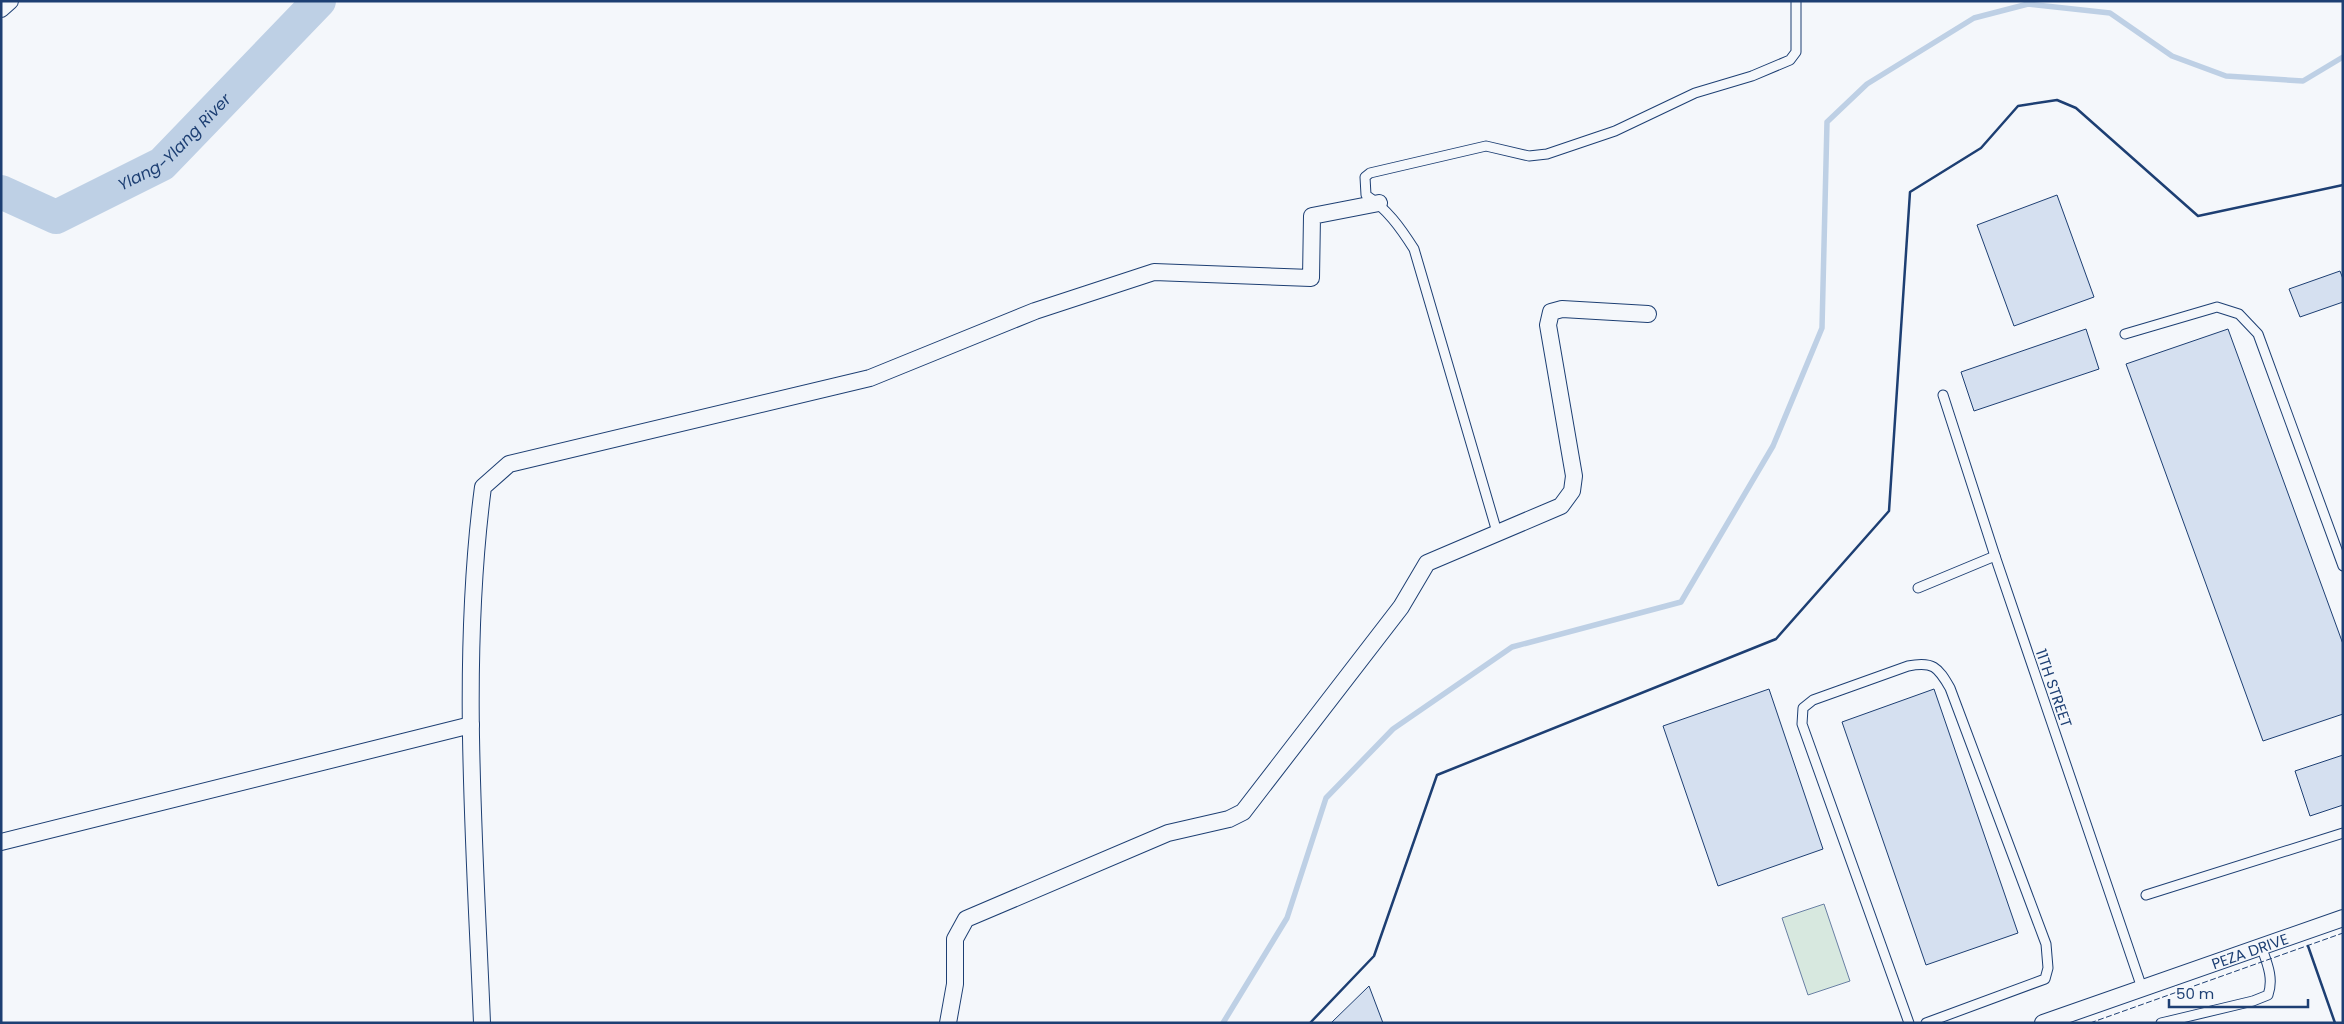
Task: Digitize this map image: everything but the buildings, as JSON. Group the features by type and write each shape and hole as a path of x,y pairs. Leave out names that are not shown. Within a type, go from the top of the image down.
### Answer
{"street":[{"path":"1,9 10,1"},
{"path":"482,1023 471,725 475,546 483,487 509,464 870,378 1035,311 1154,272 1311,278 1312,216 1379,203"},
{"path":"948,1023 955,984 955,939 966,919 1168,833 1229,818 1243,812 1400,607 1427,564 1497,532 1561,506 1572,491 1574,476 1548,325 1550,312 1562,309 1648,314"},
{"path":"1,842 471,725"},
{"name":"PEZA DRIVE","path":"2043,1023 2343,918"}],"lane":[{"path":"1497,532 1414,249 1396,220 1379,203 1366,195 1364,190 1365,177 1370,173 1486,146 1529,156 1546,154 1615,131 1695,93 1752,76 1790,60 1796,52 1796,1"},
{"path":"2125,334 2217,307 2239,314 2258,334 2343,566"},
{"name":"11TH STREET","path":"1943,395 1995,556 2142,988"},
{"path":"1918,588 1995,556"},
{"path":"1909,1023 1802,724 1804,708 1813,700 1908,666 1924,663 1940,670 1950,688 2046,944 2048,968 2045,979 1926,1023"},
{"path":"2146,895 2343,833"},
{"path":"2162,1023 2253,1001 2268,995 2271,985 2270,976 2261,946"}],"shaded area":[{"path":"1824,904 1850,981 1808,995 1782,918"}],"waterway":[{"name":"Ylang-Ylang River","path":"1,192 56,217 162,164 319,1"},
{"path":"1223,1023 1287,918 1326,798 1393,729 1512,647 1681,602 1773,446 1822,328 1827,122 1867,84 1974,18 2028,4 2110,13 2172,56 2226,76 2303,81 2343,57"}],"fence":[{"path":"2090,1023 2343,933"}],"wall":[{"path":"1310,1023 1374,956 1437,775 1776,639 1889,511 1910,192 1981,148 2018,106 2057,100 2076,108 2198,216 2343,185"},
{"path":"2308,946 2335,1023"}]}
